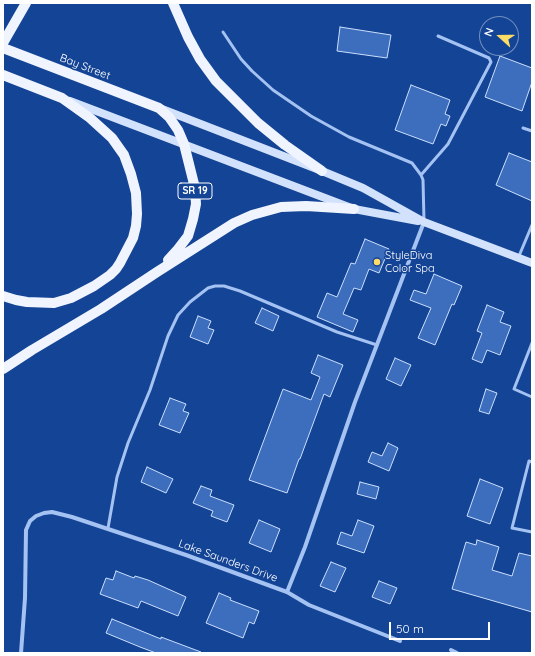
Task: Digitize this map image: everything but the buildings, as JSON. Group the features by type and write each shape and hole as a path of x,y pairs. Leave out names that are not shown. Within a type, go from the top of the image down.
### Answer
{"main road":[{"path":"3,43 26,3"},
{"path":"173,3 188,37 200,59 216,81 258,123 285,145 322,171"},
{"name":"Bay Street","path":"3,48 159,108"},
{"path":"3,75 354,209"},
{"path":"3,296 16,300 42,303 54,303 71,298 94,286 110,275 120,263 133,238 137,214 136,194 124,155 112,138 62,98"},
{"path":"159,108 363,188 424,222 532,263"},
{"name":"SR 19","path":"3,369 101,309 157,272 182,245 188,236 196,204 195,188 184,144 178,130 169,117 159,108"},
{"path":"157,272 234,223 252,215 281,207 306,206 354,209 424,222"}],"street":[{"name":"Lake Saunders Drive","path":"22,653 25,598 26,530 30,521 36,516 44,513 52,512 108,528 287,592 305,547 355,402 424,222"},
{"path":"287,592 309,605 400,641"},
{"path":"451,650 457,653"}],"lane":[{"path":"223,32 241,59 273,90 311,116 350,137 412,163 423,180 424,222"},
{"path":"421,175 448,144 492,62 490,58 438,36"},
{"path":"524,128 532,131"},
{"path":"518,258 532,225"},
{"path":"108,528 117,477 128,443 150,390 168,336 178,315 190,302 208,288 224,286 240,291 337,332 377,345"},
{"path":"532,343 514,389 532,397"},
{"path":"532,462 529,461 512,528 532,532"}],"place":[{"name":"StyleDiva Color Spa","path":"377,262"}]}
